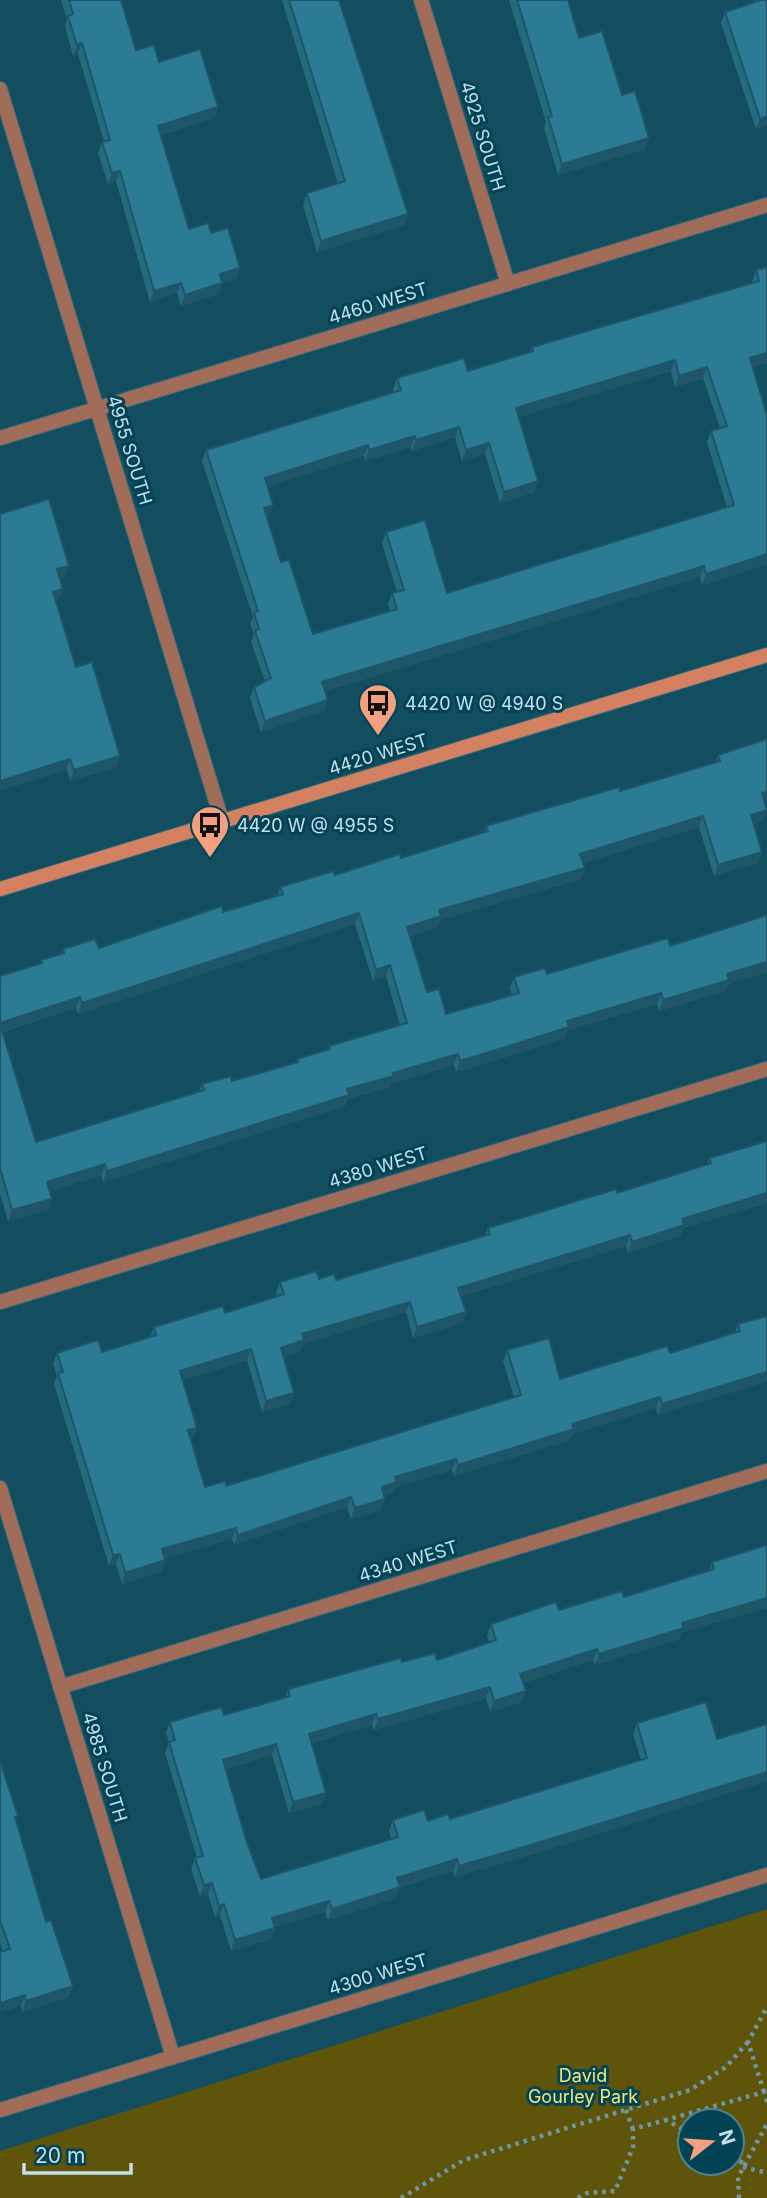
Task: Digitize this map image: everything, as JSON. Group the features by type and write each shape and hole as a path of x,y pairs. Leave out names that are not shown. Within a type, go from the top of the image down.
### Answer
{"street":[{"name":"4925 SOUTH","path":"421,0 508,284"},
{"name":"4955 SOUTH","path":"0,89 222,821"},
{"name":"4460 WEST","path":"0,438 767,205"},
{"name":"4420 WEST","path":"0,889 767,655"},
{"name":"4380 WEST","path":"0,1303 767,1069"},
{"name":"4340 WEST","path":"60,1687 767,1471"},
{"name":"4985 SOUTH","path":"0,1488 173,2057"},
{"name":"4300 WEST","path":"0,2110 767,1875"}],"path":[{"path":"401,2198 464,2160 690,2090 710,2080 748,2042 767,2007"},
{"path":"748,2042 767,2102"},
{"path":"633,2129 764,2092"},
{"path":"578,2198 587,2193 615,2191 633,2147 633,2129 626,2110"},
{"path":"666,2120 676,2125"},
{"path":"746,2162 767,2124"},
{"path":"746,2167 767,2173"},
{"path":"737,2177 739,2198"}],"green space":[{"name":"David Gourley Park","path":"767,1909 767,2198 0,2198 0,2151"}],"building":[{"path":"69,0 121,0 136,50 154,45 159,62 200,49 218,107 158,126 189,229 208,223 211,233 228,228 240,268 220,274 222,283 185,295 181,283 154,291 120,171 112,173 102,142 110,140 82,43 77,45 68,16 73,14"},
{"path":"289,0 339,0 408,214 321,241 307,193 345,181"},
{"path":"517,0 568,0 579,38 602,31 622,95 635,91 649,138 562,164 548,117 552,116"},
{"path":"767,0 767,116 760,119 725,12"},
{"path":"767,267 767,353 750,358 767,415 767,554 706,574 704,566 322,682 328,700 265,721 254,687 271,678 255,631 259,629 254,613 258,611 206,450 401,390 397,378 464,358 468,371 533,351 532,347 759,281 756,270","holes":["675,360 679,376 707,367 727,426 711,431 734,505 447,593 425,520 386,532 404,590 392,593 397,609 313,634 289,560 281,562 264,508 273,505 265,478 368,445 369,450 415,436 416,440 459,427 466,450 489,443 504,492 538,481 516,408"]},
{"path":"49,499 69,566 57,569 63,589 53,592 76,667 92,662 120,756 74,770 70,759 0,781 0,514"},
{"path":"767,739 767,792 762,793 767,810 751,815 762,852 718,865 703,816 580,854 585,868 439,910 441,916 407,927 427,992 439,989 446,1014 519,993 514,977 545,968 547,974 668,938 670,946 767,915 767,962 727,974 729,980 663,1000 661,993 567,1021 569,1027 460,1061 458,1054 393,1073 394,1076 347,1089 349,1095 107,1171 105,1164 47,1182 52,1199 12,1210 0,1168 0,1024 36,1142 204,1090 202,1084 231,1076 232,1081 298,1062 297,1059 330,1049 329,1046 407,1023 390,965 376,970 359,913 82,1003 80,997 0,1023 0,976 42,963 41,960 64,953 63,949 95,939 99,948 222,906 223,912 283,894 280,887 333,871 335,875 400,854 401,858 488,831 486,826 619,787 620,791 720,761 718,755"},
{"path":"767,1141 767,1193 682,1219 684,1225 632,1242 630,1235 458,1288 466,1312 417,1327 410,1302 302,1334 304,1340 281,1348 294,1393 266,1401 251,1349 180,1371 197,1428 188,1430 205,1487 225,1481 226,1486 521,1395 507,1350 549,1338 560,1379 667,1346 670,1353 740,1331 738,1324 767,1316 767,1372 662,1404 660,1397 572,1424 574,1429 458,1465 456,1459 395,1477 397,1482 382,1487 385,1499 355,1508 351,1497 238,1535 236,1528 162,1549 165,1560 125,1573 120,1554 113,1555 58,1373 63,1372 57,1353 98,1340 102,1352 156,1335 154,1327 223,1306 225,1313 284,1294 280,1282 316,1271 319,1279 334,1274 336,1280 490,1234 488,1228 616,1189 617,1193 711,1163 709,1158"},
{"path":"767,1545 767,1598 682,1623 684,1628 599,1654 597,1649 520,1674 526,1691 494,1701 490,1687 378,1719 376,1714 309,1734 326,1793 293,1802 276,1744 223,1760 247,1843 261,1879 398,1837 393,1820 424,1810 428,1821 448,1814 450,1819 647,1758 637,1723 706,1702 717,1739 767,1724 767,1772 459,1866 457,1859 397,1878 400,1887 332,1909 329,1901 272,1918 275,1928 235,1940 224,1904 219,1906 212,1883 204,1885 195,1858 203,1856 169,1742 175,1740 170,1722 221,1707 224,1715 290,1696 288,1689 401,1658 402,1662 435,1653 437,1660 496,1640 491,1624 556,1602 559,1610 622,1591 624,1597 714,1569 712,1562"},
{"path":"0,1761 18,1816 15,1817 46,1922 51,1920 73,1986 26,2001 25,1995 0,2003 0,1952 10,1949 0,1920"}],"place":[{"name":"4420 W @ 4940 S","path":"378,737"},
{"name":"4420 W @ 4955 S","path":"210,859"}]}
